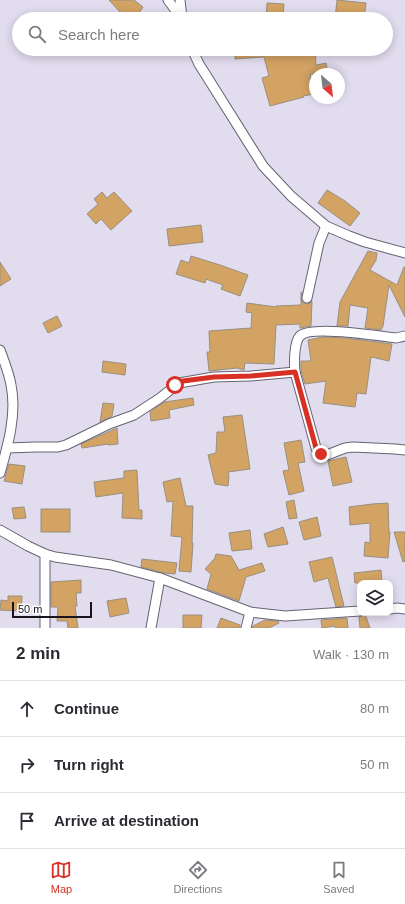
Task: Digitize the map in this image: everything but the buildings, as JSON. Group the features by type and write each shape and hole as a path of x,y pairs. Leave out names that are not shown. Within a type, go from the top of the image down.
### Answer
{"street":[{"path":"168,0 177,12"},
{"path":"180,0 181,12"},
{"path":"195,56 263,166 291,196 326,226 365,242 405,253"},
{"path":"307,298 319,243 326,226"},
{"path":"405,336 396,338 335,331 307,332 301,335 297,341 294,364 318,452 327,455 345,448 405,450"},
{"path":"0,350 11,384 13,401 13,413 7,448 0,473"},
{"path":"7,448 58,447 66,445 109,424 134,415 160,398 175,385 183,381 214,377 251,376 295,372"},
{"path":"0,530 45,554 55,557 111,565 160,578 250,612 285,616 357,611"},
{"path":"45,554 45,628"},
{"path":"151,628 160,578"},
{"path":"393,609 405,609"},
{"path":"246,628 250,612"}],"route":[{"path":"175,385 183,381 214,377 251,376 295,372 316,448 321,454"}]}
